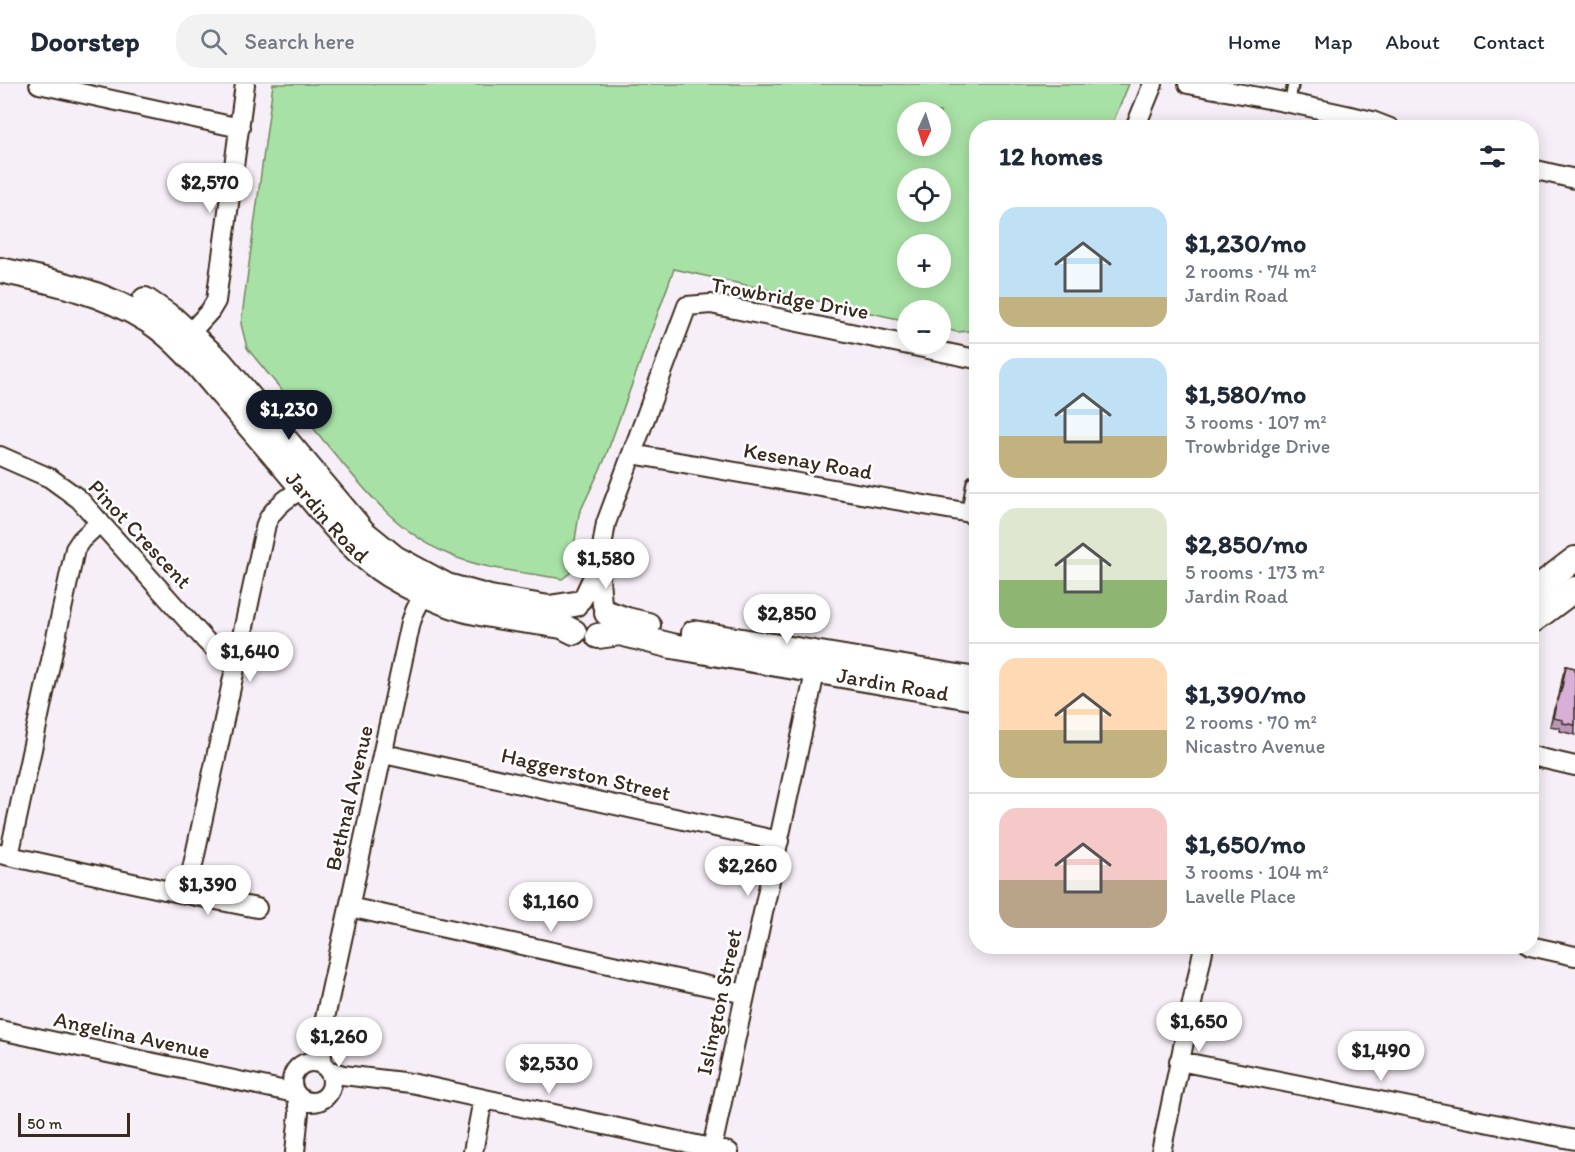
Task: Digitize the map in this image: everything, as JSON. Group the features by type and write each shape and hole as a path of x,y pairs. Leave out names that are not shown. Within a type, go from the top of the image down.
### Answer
{"street":[{"path":"39,84 240,128"},
{"path":"184,339 210,311 216,301 245,84"},
{"path":"1138,120 1153,84"},
{"path":"1188,84 1292,93 1361,120"},
{"path":"1539,170 1575,178"},
{"name":"Jardin Road","path":"0,255 103,280 152,304 184,339 207,376 310,484 361,553 387,573 428,586 464,609 562,626 574,632"},
{"name":"Jardin Road","path":"0,270 49,280 117,304 184,339"},
{"name":"Trowbridge Drive","path":"592,606 606,523 687,306 711,304 969,358"},
{"name":"Kesenay Road","path":"632,454 969,513"},
{"name":"Pinot Crescent","path":"0,456 50,478 79,499 210,645 238,652"},
{"path":"165,890 176,890 186,884 190,874 270,515 279,505 310,484"},
{"path":"100,522 75,549 4,855 258,908"},
{"path":"1539,587 1575,559"},
{"name":"Jardin Road","path":"428,586 447,586 501,600 549,608 592,606 644,625 969,696"},
{"name":"Bethnal Avenue","path":"326,1067 321,1050 322,1032 411,622 428,586"},
{"path":"1539,616 1575,590"},
{"path":"592,606 606,628 598,636 585,638 574,632 569,621 571,609 592,606"},
{"name":"Jardin Road","path":"598,636 620,633 672,646 969,679"},
{"name":"Islington Street","path":"720,1150 745,994 818,663"},
{"name":"Haggerston Street","path":"384,754 778,842"},
{"path":"1539,758 1575,766"},
{"path":"349,907 745,994"},
{"path":"1539,948 1575,956"},
{"path":"1161,1152 1202,954"},
{"name":"Angelina Avenue","path":"0,1030 296,1094"},
{"name":"Bethnal Avenue","path":"297,1069 312,1051 322,1032"},
{"path":"1179,1061 1575,1140"},
{"path":"297,1145 299,1113 292,1083 297,1069 311,1062 343,1075 411,1083 483,1099 650,1144 720,1150"},
{"path":"297,1145 333,1081 326,1067"},
{"name":"Angelina Avenue","path":"255,1085 276,1082 297,1069"},
{"path":"296,1094 307,1102 324,1097 338,1087 364,1079"},
{"path":"473,1152 483,1099"}],"green space":[{"path":"273,84 1129,84 1114,120 969,120 969,331 951,330 951,300 897,300 897,319 674,269 604,461 579,514 570,573 562,579 463,560 412,534 365,490 247,348 241,324"}],"building":[{"path":"1566,666 1575,668 1575,725 1553,718"}]}
